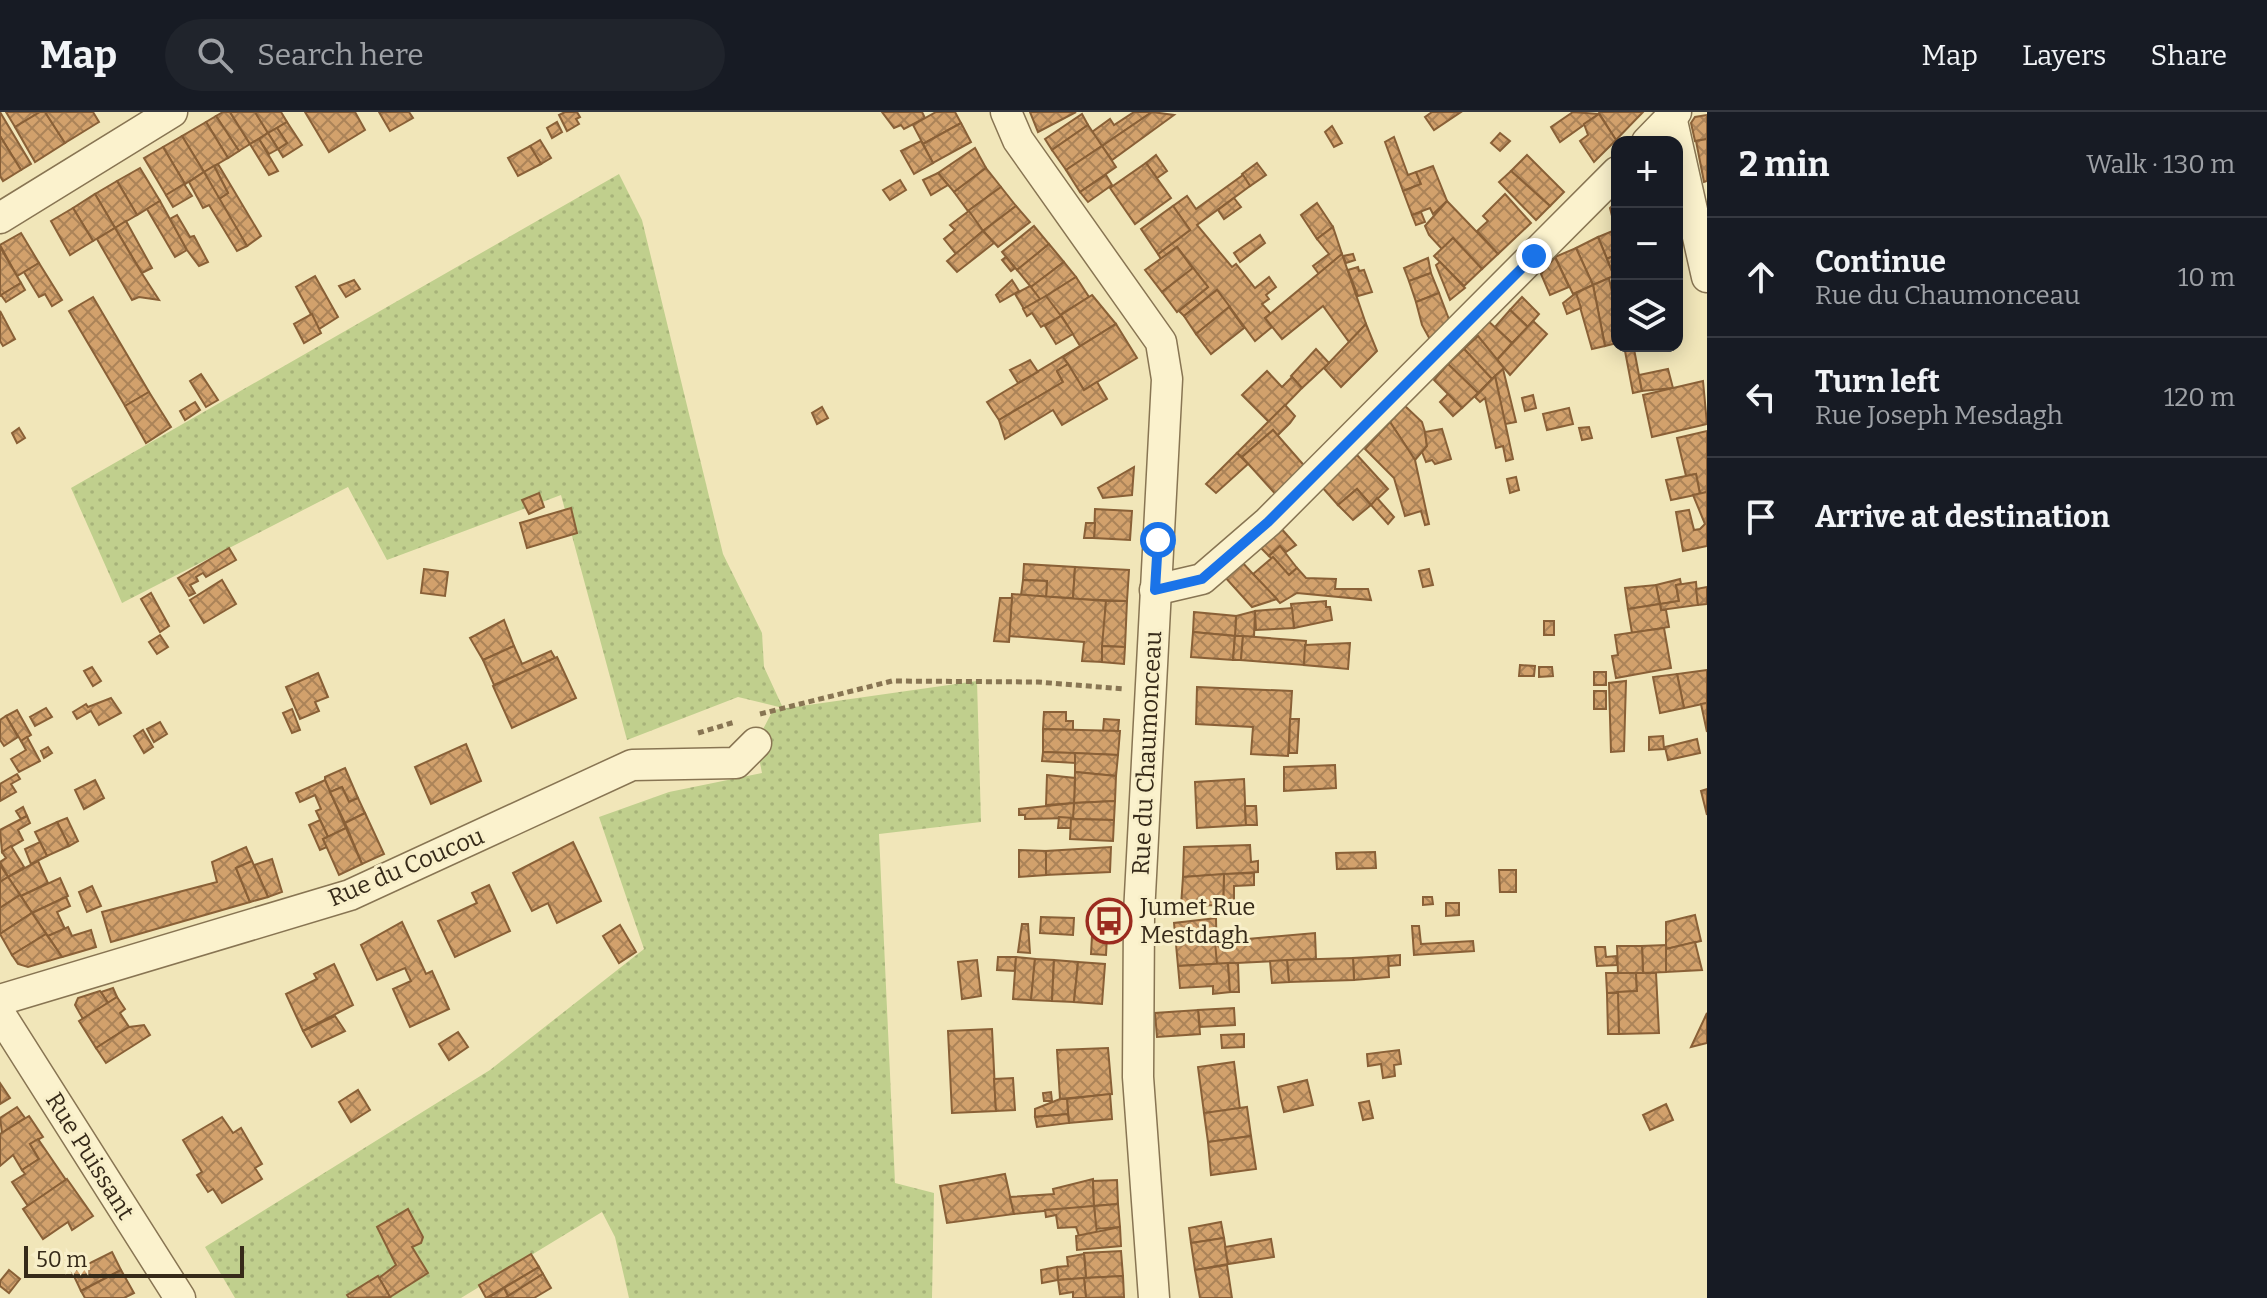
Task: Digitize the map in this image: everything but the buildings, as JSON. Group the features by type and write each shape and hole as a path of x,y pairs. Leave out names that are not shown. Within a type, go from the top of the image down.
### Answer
{"street":[{"path":"0,218 172,112"},
{"name":"Rue du Chaumonceau","path":"1006,112 1018,140 1161,342 1167,379 1139,914 1138,1077 1154,1298"},
{"path":"1652,136 1673,113"},
{"path":"1673,113 1707,277"},
{"path":"1155,590 1202,579 1268,522 1611,178"},
{"name":"Rue du Coucou","path":"0,1000 350,895 632,765 736,763 753,725"},
{"name":"Rue Puissant","path":"0,1014 180,1298"}],"path":[{"path":"687,739 753,725 892,681 1038,682 1150,691"}],"green space":[{"path":"619,174 642,220 723,554 762,633 764,667 783,708 738,697 627,740 561,495 387,560 348,487 122,603 71,488"},
{"path":"977,681 981,822 879,834 895,1183 934,1193 932,1298 629,1298 615,1237 602,1212 461,1298 235,1298 205,1247 490,1070 644,949 599,817 669,792 762,773 756,743 773,710"}],"place":[{"name":"Jumet Rue Mestdagh","path":"1109,921"}],"route":[{"path":"1158,540 1155,590 1202,579 1268,522 1534,256"}]}
